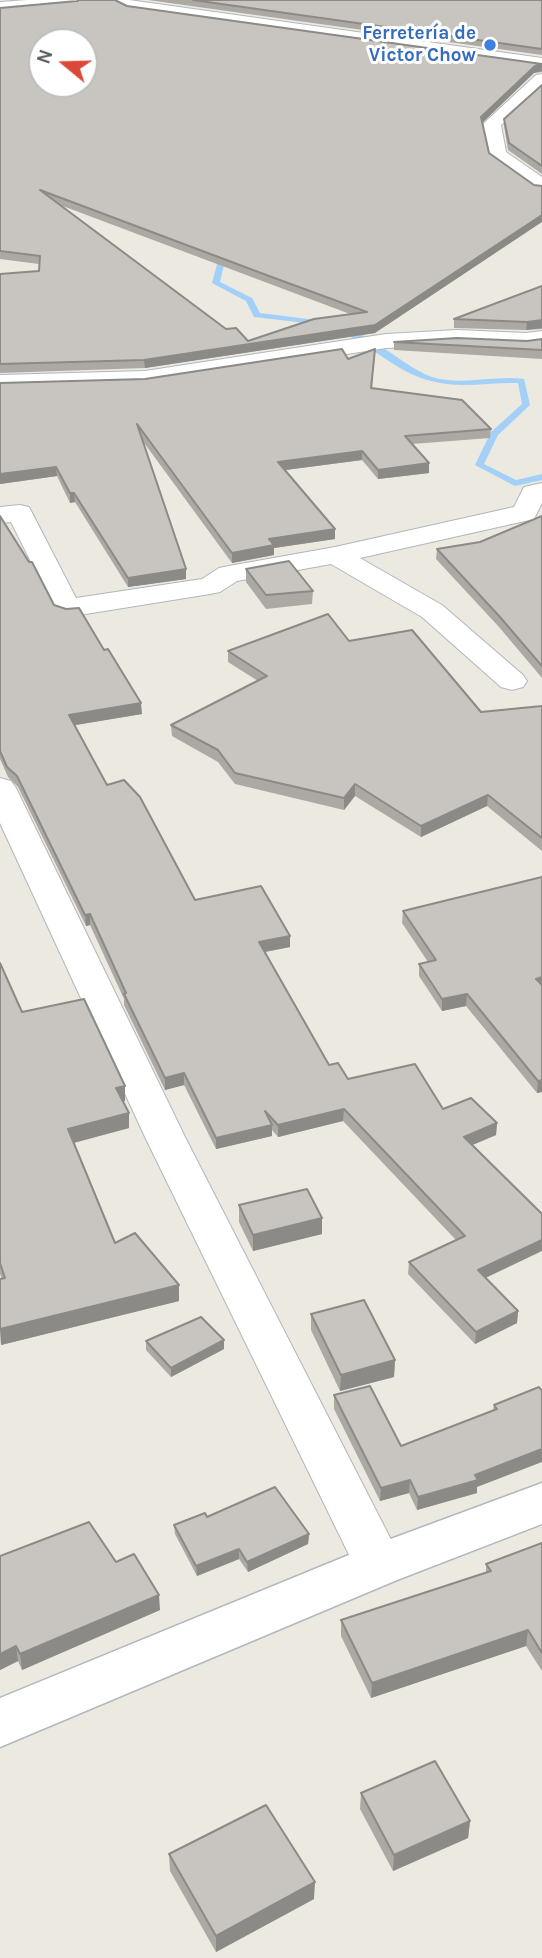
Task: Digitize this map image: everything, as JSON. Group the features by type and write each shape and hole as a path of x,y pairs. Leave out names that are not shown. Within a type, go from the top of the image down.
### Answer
{"main road":[{"path":"0,1723 380,1565 542,1503"}],"street":[{"path":"0,8 77,0"},
{"path":"115,0 128,5 542,63"},
{"path":"542,79 492,124 497,154 542,186"},
{"path":"0,382 145,378 386,341 457,337 526,340 542,338"},
{"path":"0,515 20,513 67,608 210,586 229,575 335,555 525,513 533,493 542,491"},
{"path":"335,555 432,611 512,681"},
{"path":"0,788 15,857 165,1137 380,1565"}],"building":[{"path":"79,0 115,0 127,6 542,64 535,66 481,117 489,153 534,185 542,186 542,215 375,325 144,360 0,364 0,274 39,271 40,256 0,251 0,8","holes":["40,190 367,312 314,319 248,341 236,328 226,329"]},
{"path":"193,0 542,0 542,49"},
{"path":"542,85 542,166 509,143 504,119"},
{"path":"542,286 542,320 527,322 454,319"},
{"path":"457,338 527,341 542,339 542,350 394,342"},
{"path":"342,349 348,359 375,349 371,388 462,400 491,429 405,436 429,463 378,470 362,451 278,462 335,529 269,539 274,545 232,553 137,424 186,569 128,578 74,493 70,493 56,467 0,474 0,383 145,379"},
{"path":"0,516 29,562 32,562 54,605 66,609 79,608 141,703 69,715 107,785 124,780 140,797 195,900 261,886 290,936 259,942 329,1065 338,1063 348,1079 415,1064 443,1109 471,1098 497,1123 464,1137 542,1214 542,1240 478,1270 518,1311 476,1332 409,1262 465,1236 344,1109 278,1125 265,1111 272,1125 216,1138 184,1073 165,1078 124,994 126,993 90,914 85,915 17,776 7,767 0,751"},
{"path":"542,516 542,666 437,549 480,542"},
{"path":"289,561 313,591 266,595 246,569"},
{"path":"328,614 349,641 412,630 481,712 542,706 542,838 488,795 421,826 355,784 344,798 235,773 218,750 171,725 267,676 228,651"},
{"path":"542,877 542,977 536,979 542,985 542,1080 538,1081 467,994 442,999 419,964 436,960 403,911"},
{"path":"0,963 22,1012 84,999 125,1086 116,1088 129,1113 68,1129 115,1243 135,1233 179,1285 0,1329 0,1279 5,1278 0,1263"},
{"path":"307,1189 322,1218 253,1235 239,1205"},
{"path":"364,1300 395,1360 341,1375 311,1314"},
{"path":"201,1317 224,1340 171,1368 146,1341"},
{"path":"370,1386 401,1446 497,1409 494,1405 539,1387 542,1391 542,1449 475,1475 478,1480 418,1497 410,1480 381,1488 334,1395"},
{"path":"275,1487 309,1534 247,1562 239,1549 196,1566 174,1525 205,1513 207,1517"},
{"path":"89,1522 116,1562 134,1554 159,1595 20,1654 16,1646 0,1654 0,1556"},
{"path":"542,1543 542,1653 528,1630 372,1683 341,1620 491,1571 486,1564"},
{"path":"435,1761 470,1821 394,1855 361,1793"},
{"path":"266,1805 315,1882 216,1936 169,1854"}],"waterway":[{"path":"220,254 223,256 216,283 249,300 257,315 323,323"},
{"path":"344,330 405,367 431,379 445,382 521,381 526,405 494,434 479,465 515,483 542,477"}],"place":[{"name":"Ferretería de Victor Chow","path":"490,45"}]}
